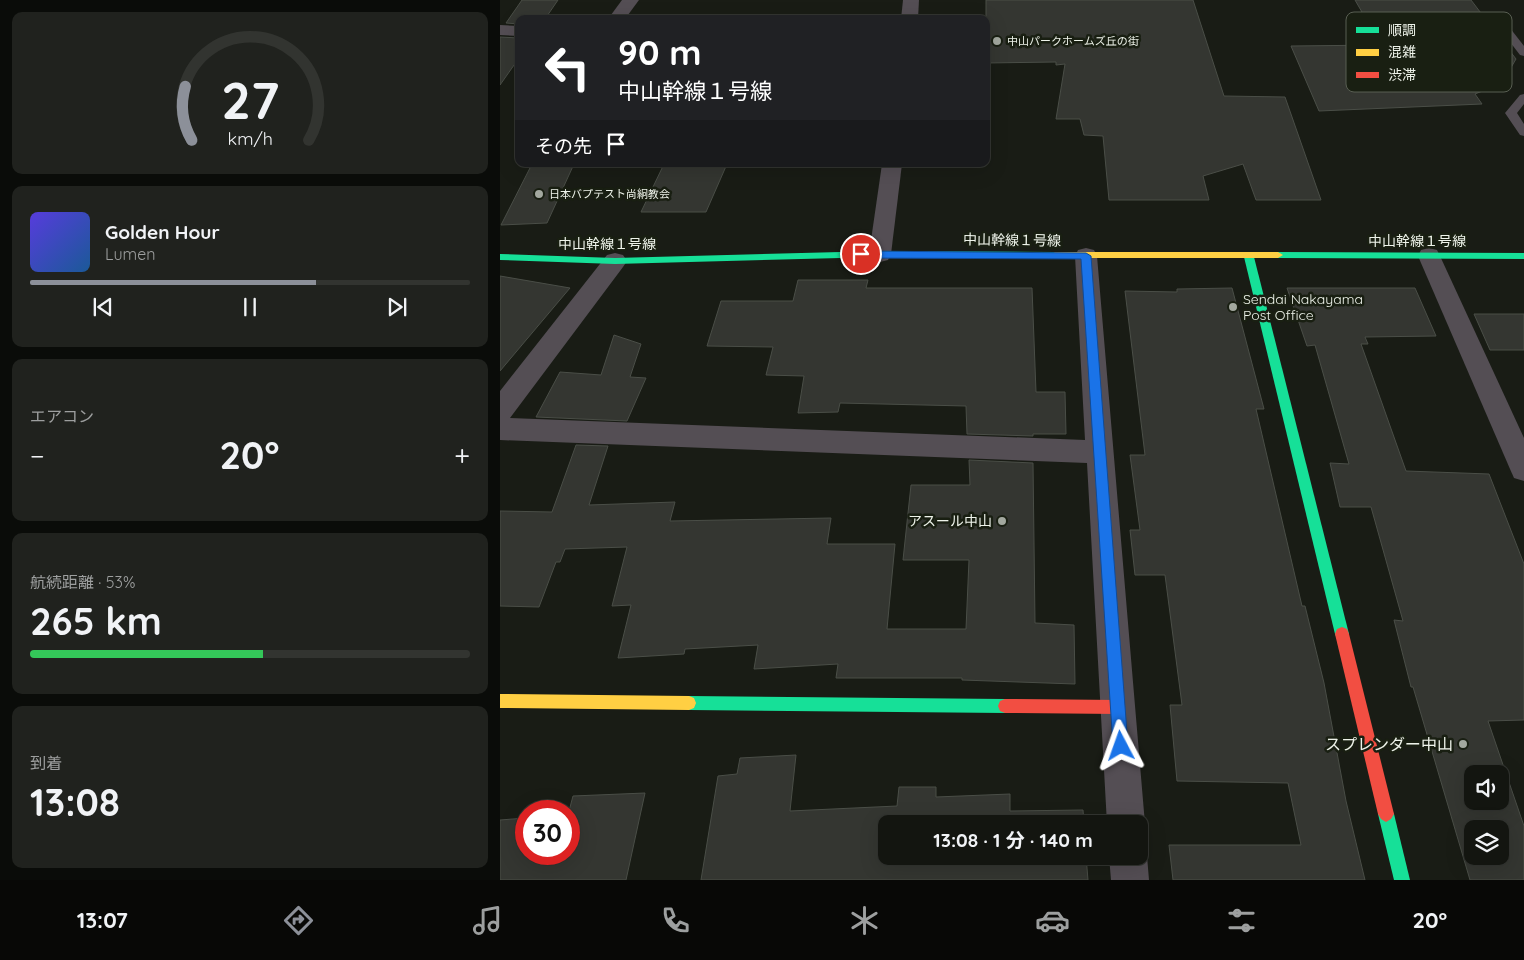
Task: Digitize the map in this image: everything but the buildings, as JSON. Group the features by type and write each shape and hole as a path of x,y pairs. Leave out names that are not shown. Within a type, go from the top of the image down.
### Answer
{"street":[{"path":"619,15 631,0"},
{"path":"910,15 912,0"},
{"path":"500,30 515,31"},
{"path":"880,254 892,167"},
{"name":"中山幹線１号線","path":"500,257 614,261 880,254 1249,257 1524,256"},
{"path":"1086,256 1125,815"},
{"path":"1429,256 1524,469"},
{"path":"1249,257 1402,880"},
{"path":"500,411 614,261"},
{"path":"500,429 1100,452"},
{"path":"500,701 1118,707"},
{"path":"1129,865 1130,880"}],"lane":[{"path":"1512,38 1524,53"},
{"path":"1524,97 1511,113 1524,132"}],"traffic: fast":[{"path":"500,257 615,261 880,254 1055,255"},
{"path":"1278,255 1524,256"},
{"path":"1249,257 1342,634"},
{"path":"689,703 1005,706"},
{"path":"1386,814 1402,880"}],"traffic: slow":[{"path":"1055,255 1278,255"},
{"path":"500,701 689,703"}],"traffic: jam":[{"path":"1342,634 1386,814"},
{"path":"1005,706 1118,707"}],"place":[{"name":"中山パークホームズ丘の街","path":"997,41"},
{"name":"日本バプテスト尚絅教会","path":"539,194"},
{"name":"Sendai Nakayama Post Office","path":"1233,307"},
{"name":"アスール中山","path":"1002,521"},
{"name":"スプレンダー中山","path":"1463,744"}],"route":[{"path":"861,254 1086,256 1121,746"}]}
